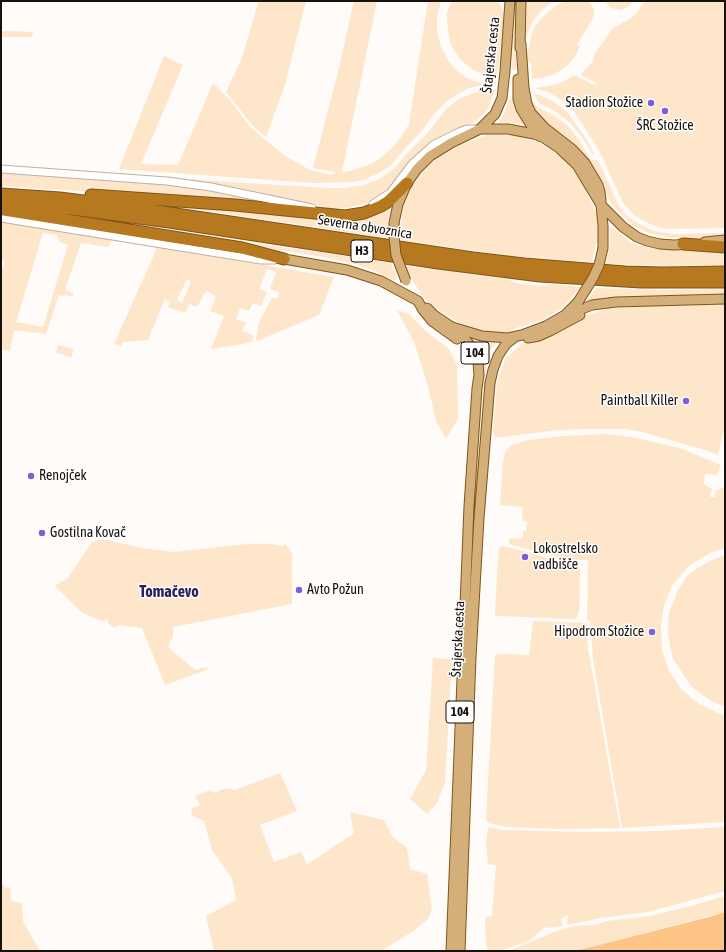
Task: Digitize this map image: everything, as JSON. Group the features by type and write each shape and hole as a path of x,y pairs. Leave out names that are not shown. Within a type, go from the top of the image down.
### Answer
{"highway":[{"path":"42,197 60,193 235,204 345,216 364,213 381,206 389,201 407,183"},
{"name":"Severna obvoznica","path":"1,194 42,197 174,213 459,256 524,264 620,272 725,272"},
{"name":"Severna obvoznica","path":"1,203 72,209 169,222 540,276 641,282 725,282"},
{"path":"1,210 242,248 284,259"},
{"path":"683,244 725,247"}],"main road":[{"name":"Štajerska cesta","path":"480,129 495,114 502,98 510,1"},
{"name":"Štajerska cesta","path":"521,1 521,110 532,127 544,138"},
{"name":"Štajerska cesta","path":"522,99 534,118 572,149 589,168 600,192 603,226 602,248 598,265 594,278 578,302 562,317"},
{"path":"418,301 406,281 396,255 394,223 398,204 407,183 417,169 430,156 451,143 480,129 508,128 534,134 544,138 559,148 577,166 601,204 623,227 637,237 660,244 683,244 725,240"},
{"path":"284,259 337,268 365,275 396,288 418,301 441,321 452,327 482,336 500,338 525,338 539,336 588,311 628,302"},
{"path":"515,337 536,330 562,317 592,305 601,303 725,299"},
{"name":"Štajerska cesta","path":"418,301 432,321 460,341 467,349 473,364 477,388"},
{"name":"Štajerska cesta","path":"452,327 465,339 475,354 479,371 469,514 456,919 460,951"},
{"name":"Štajerska cesta","path":"451,951 456,919 478,518 490,383 498,356 506,344 515,337"}],"street":[{"path":"1,169 167,181 225,189 315,209 348,211 367,207 385,197 395,187 412,164 433,145 467,129 480,129"},
{"path":"1,218 261,260 284,259"}],"shaded area":[{"path":"259,1 306,1 285,85 266,137 253,126 226,92 241,60"},
{"path":"354,1 377,1 342,172 363,167 375,162 391,149 402,136 409,124 428,1 441,1 437,17 437,32 441,47 449,62 465,77 474,81 488,84 468,88 448,100 433,115 422,131 391,165 364,180 353,182 313,183 119,169 164,56 183,65 141,164 178,165 213,83 229,99 251,128 285,156 310,170 331,175 336,172 313,168 339,68"},
{"path":"452,1 498,1 503,12 503,29 497,77 484,75 473,70 461,60 453,49 449,38 447,20 447,12"},
{"path":"513,1 517,1 516,70 512,70"},
{"path":"525,1 553,1 540,12 533,21 525,39"},
{"path":"565,1 589,1 594,9 592,20 577,45 580,46 576,55 569,64 555,74 532,79 531,62 528,62 528,71 526,71 527,55 532,32 544,16 554,7"},
{"path":"605,1 633,1 630,6 621,10 611,8"},
{"name":"ŠRC Stožice","path":"645,1 725,1 725,228 666,229 652,225 635,216 623,203 599,150 573,110 560,99 548,92 535,88 563,82 574,75 596,86 595,82 581,75 582,73 593,61 595,53 612,29 634,16"},
{"path":"1,32 33,32 32,37 1,37"},
{"path":"495,90 487,111 473,123 445,135 382,196 368,203 333,209 232,187 167,178 328,188 345,188 364,185 381,178 395,168 411,149 427,134 446,109 459,99 476,92"},
{"path":"534,93 553,101 567,112 585,137 595,155 593,155 582,137 568,121 553,110 539,103"},
{"path":"509,99 515,99 528,126 498,122 504,115"},
{"path":"530,99 536,106 555,116 568,126 580,141 589,158 599,162 618,204 624,213 631,219 649,229 658,232 675,234 725,233 725,237 703,239 671,238 648,233 632,225 612,205 600,184 534,110"},
{"path":"490,134 520,136 538,142 559,155 573,169 583,185 596,212 598,243 596,243 592,262 510,256 401,240 404,203 413,185 425,169 437,158 462,144"},
{"path":"1,173 166,184 205,189 275,204 1,186"},
{"path":"162,204 333,218 392,204 388,220 387,238"},
{"path":"97,220 391,263 397,278 394,281 373,270 329,258"},
{"path":"1,221 111,239 109,247 81,243 65,290 73,293 73,297 59,295 46,334 14,330 10,351 1,349 1,272 5,262 1,259","holes":["43,233 57,235 58,241 68,245 43,327 16,322"]},
{"path":"611,227 630,242 648,248 725,251 725,265 670,266 606,264 610,244 609,229"},
{"path":"156,247 334,277 319,315 257,341 256,339 260,320 272,298 277,298 279,292 270,289 276,272 267,269 259,289 267,292 261,306 253,303 249,311 240,308 236,319 246,323 242,331 253,335 253,341 251,342 211,349 224,316 210,311 216,296 206,291 197,307 190,304 185,313 168,307 170,302 165,299 148,340 123,342 121,346 114,344 153,257","holes":["187,279 191,281 182,303 177,300"]},
{"path":"406,266 508,279 515,283 545,286 553,284 581,287 562,308 543,320 516,328 509,332 487,332 459,323 443,313 423,297"},
{"path":"596,288 659,290 725,289 725,296 585,303"},
{"path":"725,304 725,432 723,433 718,455 642,432 625,429 558,430 495,438 493,430 499,375 506,358 523,343 537,339 578,318 607,309 643,306"},
{"path":"397,310 409,314 428,333 449,349 457,366 458,419 446,439 436,421 428,386 414,342"},
{"path":"471,339 496,343 491,349 487,358 479,429 477,349"},
{"path":"58,345 74,349 71,358 56,352"},
{"path":"606,434 631,437 680,448 721,465 717,475 705,474 704,484 712,489 710,497 715,497 715,491 725,487 725,548 710,553 690,565 673,584 664,605 661,625 662,650 669,671 682,690 699,704 725,715 725,822 622,828 593,659 590,621 587,620 588,560 568,560 509,544 509,539 523,538 523,531 526,531 527,522 522,520 523,507 500,505 503,463 505,452 508,448 512,445 528,440 562,436"},
{"path":"107,540 142,548 174,552 247,544 271,544 282,546 286,544 292,554 292,604 173,627 173,637 168,646 171,650 194,669 198,670 202,667 205,669 208,667 209,669 165,685 142,628 119,625 114,628 106,619 104,622 87,615 80,611 56,586 67,579 92,542"},
{"path":"501,546 558,561 575,563 579,566 579,610 577,617 575,619 495,615 499,548"},
{"path":"725,555 725,707 711,701 692,687 673,659 668,632 669,613 677,592 687,576 710,561"},
{"path":"533,621 586,623 588,648 620,828 560,829 508,827 492,824 486,820 495,655 529,655"},
{"path":"433,658 452,659 445,783 437,803 427,814 410,799 426,770"},
{"path":"280,773 297,811 260,825 274,862 301,852 306,865 354,833 350,812 384,820 392,836 407,848 410,869 427,874 432,910 428,919 415,930 381,951 214,951 206,916 236,900 232,878 212,850 204,821 191,815 192,809 200,805 195,796 210,790 214,793 226,788 235,790"},
{"path":"488,827 502,830 583,832 657,831 725,827 725,891 648,912 600,918 567,925 568,915 563,917 561,920 563,926 546,928 547,925 530,940 524,943 499,951 487,951 485,924 486,917 492,916 496,865 488,864 486,843"},
{"path":"1,880 4,887 10,888 11,901 22,903 23,921 40,951 1,951"},
{"path":"725,896 725,912 579,950 508,951 557,931 574,926 595,925 607,921 650,916"},
{"path":"725,912 725,951 575,951 709,917"}],"place":[{"name":"Stadion Stožice","path":"651,103"},
{"name":"ŠRC Stožice","path":"665,111"},
{"name":"Paintball Killer","path":"686,401"},
{"name":"Renojček","path":"31,476"},
{"name":"Gostilna Kovač","path":"42,533"},
{"name":"Lokostrelsko vadbišče","path":"525,557"},
{"name":"Avto Požun","path":"299,590"},
{"name":"Hipodrom Stožice","path":"652,632"}],"district":[{"name":"Tomačevo","path":"169,592"}]}
